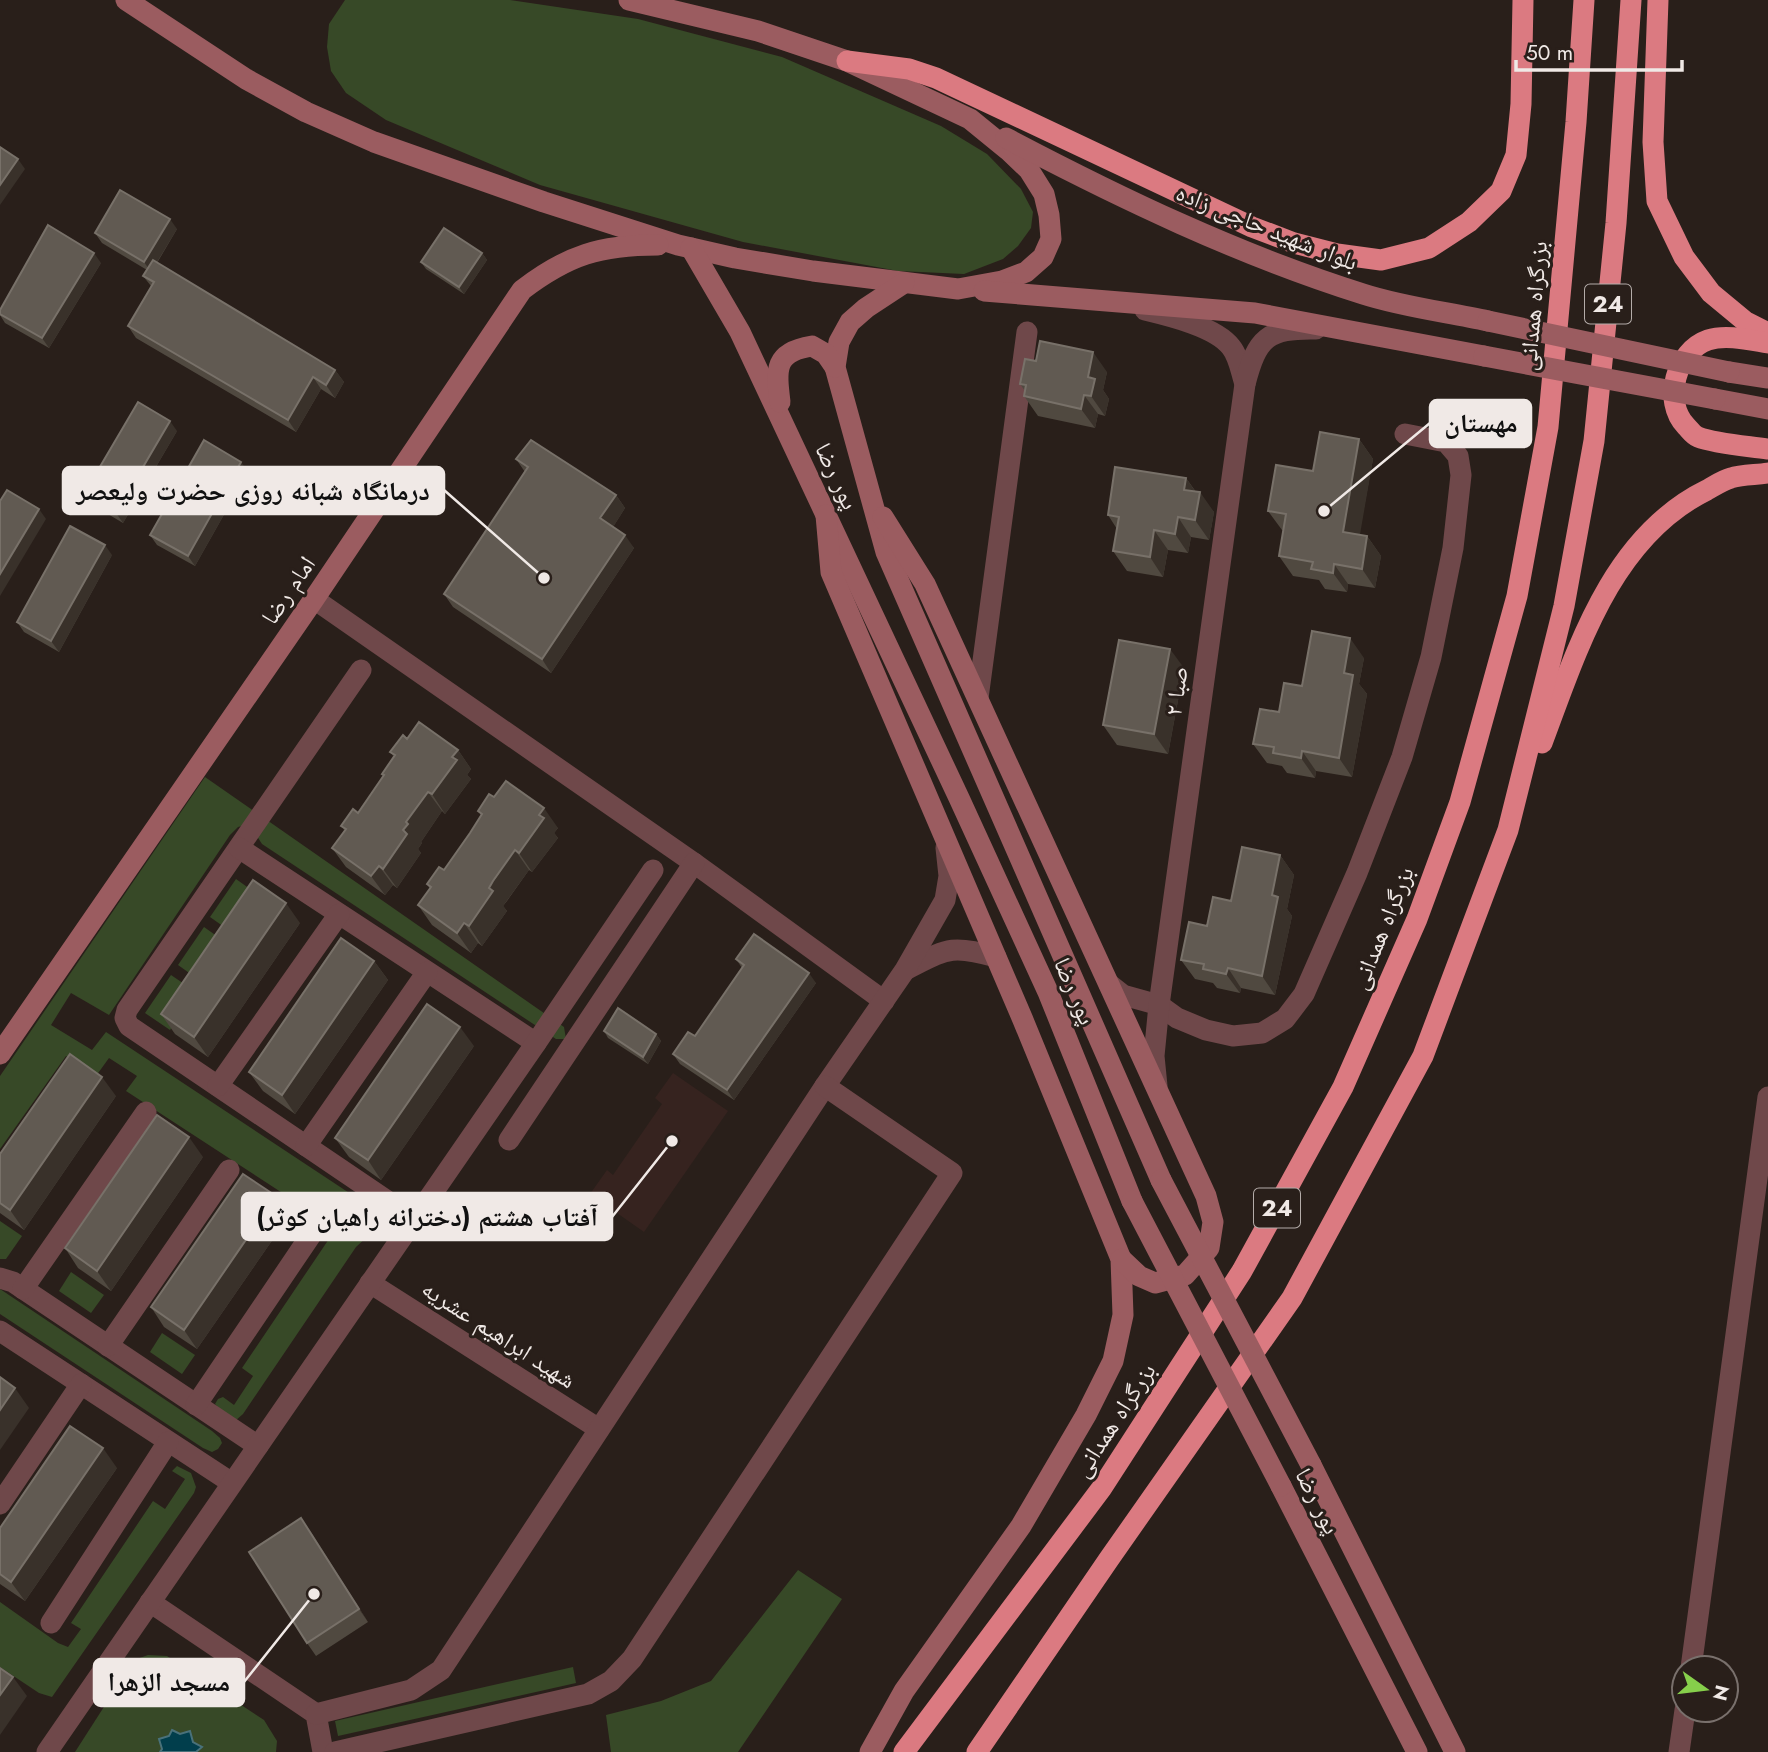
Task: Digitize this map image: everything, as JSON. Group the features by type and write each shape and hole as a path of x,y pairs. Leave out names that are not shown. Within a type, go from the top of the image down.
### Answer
{"highway":[{"path":"848,61 909,69 936,78 1252,227 1294,243 1337,254 1381,260 1429,248 1469,222 1500,191 1516,155 1521,104 1523,0"},
{"name":"بزرگراه همدانی","path":"904,1752 1101,1489 1242,1271 1343,1087 1417,919 1460,802 1517,596 1549,427 1584,0"},
{"name":"24","path":"977,1752 1108,1559 1292,1297 1423,1056 1508,830 1564,606 1594,441 1616,223 1631,0"},
{"path":"1658,0 1653,142 1657,201 1684,257 1711,293 1746,322 1768,333"},
{"path":"1768,343 1735,338 1711,339 1695,346 1681,362 1674,400 1680,420 1696,436 1768,449"},
{"path":"1508,830 1588,625 1618,572 1648,530 1692,497 1730,478 1768,473"}],"street":[{"path":"126,0 246,79 306,112 374,142 544,202 685,247 813,271 904,283 1255,313 1768,409"},
{"path":"629,0 758,31 848,61 970,119 1009,150 1029,170 1044,194 1051,239 1044,257 1026,272 1002,281 958,289"},
{"name":"بلوار شهید حاجی زاده","path":"970,119 1086,180 1273,263 1366,295 1768,378"},
{"name":"امام رضا","path":"0,1054 314,599 522,290 550,269 578,256 632,245 685,247"},
{"name":"پور رضا","path":"685,247 740,332 782,420 1048,992 1132,1200 1417,1752"},
{"name":"پور رضا","path":"904,283 850,322 839,342 835,367 886,552 1161,1180 1311,1465 1455,1752"},
{"path":"1114,301 1175,318 1213,333 1231,347 1245,384"},
{"name":"صبا ۲","path":"1157,1090 1154,1056 1159,1005 1245,384 1252,359 1261,342 1278,332 1298,329 1336,330"},
{"path":"978,698 1027,332"},
{"path":"782,420 776,374 782,359 794,348 812,346 826,355 835,367"},
{"path":"1109,984 1123,995 1159,1005 1177,1018 1206,1030 1233,1036 1262,1033 1285,1019 1304,994 1357,873 1402,757 1432,657 1453,548 1461,475 1458,456 1446,442 1405,434"},
{"path":"869,494 925,584 1206,1196 1213,1222 1209,1248 1185,1275 1155,1283 1139,1276 1121,1259"},
{"path":"826,514 831,572 996,957 1121,1259 1123,1315 1113,1361 1086,1415 1021,1526 904,1691 870,1752"},
{"path":"314,599 694,863 884,1001"},
{"path":"361,670 127,1010 125,1018 129,1026 414,1219"},
{"path":"316,1714 411,1690 441,1670 825,1086 905,970 945,900 949,876 945,837"},
{"path":"239,848 536,1043"},
{"path":"509,1140 694,863"},
{"path":"47,1752 653,870"},
{"path":"218,1086 340,914"},
{"path":"905,970 945,950 970,950 996,957"},
{"path":"306,1146 427,972"},
{"path":"335,1752 588,1694 611,1681 632,1659 952,1173 825,1086"},
{"path":"1693,1654 1768,1097"},
{"path":"23,1289 146,1112"},
{"path":"108,1346 229,1170"},
{"path":"196,1405 317,1226"},
{"path":"0,1278 13,1282 258,1446"},
{"name":"شهید ابراهیم عشریه","path":"370,1283 600,1429"},
{"path":"0,1331 232,1483"},
{"path":"0,1504 81,1384"},
{"path":"51,1623 168,1442"},
{"path":"150,1602 316,1714 323,1752"},
{"path":"1679,1752 1683,1724"}],"shaded area":[{"path":"673,1073 728,1111 644,1232 590,1194 607,1170 613,1175 662,1104 655,1098"}],"green space":[{"path":"345,0 510,0 638,19 782,57 941,126 987,154 1021,189 1033,212 1031,228 1018,246 1003,259 964,274 898,271 743,242 540,185 386,120 346,93 331,71 327,47 329,24"},
{"path":"205,777 564,1027 566,1039 556,1039 262,844 249,824 238,827 230,835 109,1015 71,993 51,1025 92,1050 106,1032 375,1210 376,1216 371,1231 356,1247 243,1414 235,1421 227,1418 215,1404 223,1397 234,1405 253,1376 242,1368 333,1233 333,1226 126,1091 137,1076 109,1058 96,1076 66,1056 0,1149 0,1076"},
{"path":"236,879 260,896 234,934 210,917"},
{"path":"204,927 228,944 202,982 178,965"},
{"path":"171,975 196,992 170,1030 145,1013"},
{"path":"0,1221 22,1236 6,1259 0,1259"},
{"path":"71,1272 104,1295 91,1313 59,1291"},
{"path":"0,1289 212,1431 222,1443 218,1449 212,1452 203,1448 0,1314"},
{"path":"162,1333 195,1355 182,1374 150,1352"},
{"path":"177,1466 191,1473 196,1487 194,1493 52,1697 39,1693 0,1667 0,1602 58,1643 68,1647 81,1629 71,1623 153,1501 165,1509 185,1479 172,1471"},
{"path":"798,1570 842,1599 738,1752 611,1752 606,1715 661,1701 711,1681"},
{"path":"148,1655 167,1656 264,1720 277,1741 276,1752 75,1752 134,1660"},
{"path":"573,1667 576,1683 338,1736 335,1721"}],"water":[{"path":"172,1730 180,1734 190,1731 193,1742 202,1747 196,1752 160,1752 162,1749 159,1739 169,1736"}],"building":[{"path":"0,147 18,159 0,185"},
{"path":"120,190 170,219 144,262 95,233"},
{"path":"48,225 94,253 42,338 0,314 0,310"},
{"path":"444,228 482,253 459,287 421,262"},
{"path":"153,260 335,370 326,385 313,377 288,420 128,326 154,282 143,276"},
{"path":"1040,341 1093,352 1088,377 1095,379 1091,396 1084,395 1081,409 1024,396 1026,385 1020,384 1025,359 1036,361"},
{"path":"138,402 170,421 116,513 84,494"},
{"path":"1320,432 1359,439 1343,532 1367,536 1362,569 1334,564 1333,573 1311,569 1313,562 1279,556 1286,514 1268,511 1276,465 1313,471"},
{"path":"204,440 241,462 188,556 150,535"},
{"path":"531,440 616,495 600,518 625,535 542,659 444,594 528,467 516,459"},
{"path":"1115,467 1186,478 1184,490 1200,492 1195,520 1178,517 1175,534 1154,530 1150,557 1113,551 1119,517 1108,515"},
{"path":"7,490 39,509 0,574 0,501"},
{"path":"70,526 105,545 51,641 17,622"},
{"path":"1312,631 1350,638 1344,673 1353,675 1339,758 1302,751 1301,758 1273,753 1274,747 1253,744 1260,709 1279,712 1284,683 1302,686"},
{"path":"1119,640 1170,649 1154,734 1103,725"},
{"path":"419,722 458,750 452,757 457,760 432,794 428,792 406,822 408,824 403,830 407,834 383,869 379,866 371,876 332,848 346,829 341,826 353,809 358,813 384,775 382,774 395,755 390,752 403,735 407,739"},
{"path":"506,781 544,808 539,815 544,818 519,853 515,850 493,881 489,888 493,891 469,926 464,923 457,933 418,905 431,887 427,884 439,867 444,870 470,833 482,814 478,811 489,794 494,797"},
{"path":"1242,847 1280,855 1272,895 1278,897 1262,976 1228,968 1226,974 1203,969 1204,964 1181,960 1189,922 1207,926 1213,897 1231,901"},
{"path":"253,880 286,903 194,1037 161,1014"},
{"path":"754,934 809,973 727,1090 673,1054 688,1032 695,1036 744,965 736,959"},
{"path":"341,938 374,961 282,1095 249,1072"},
{"path":"427,1004 460,1027 368,1160 335,1138"},
{"path":"618,1008 656,1034 643,1057 604,1031"},
{"path":"70,1054 102,1077 10,1210 0,1203 0,1154"},
{"path":"157,1115 189,1137 97,1271 65,1248"},
{"path":"243,1174 276,1196 184,1330 151,1307"},
{"path":"0,1377 15,1388 0,1410"},
{"path":"70,1426 103,1448 11,1582 0,1574 0,1528"},
{"path":"301,1518 359,1609 307,1643 249,1552"},
{"path":"0,1668 13,1677 0,1695"}],"place":[{"name":"مهستان","path":"1324,511"},
{"name":"درمانگاه شبانه روزی حضرت ولیعصر","path":"544,578"},
{"name":"آفتاب هشتم (دخترانه راهیان کوثر)","path":"672,1141"},
{"name":"مسجد الزهرا","path":"314,1594"}]}
